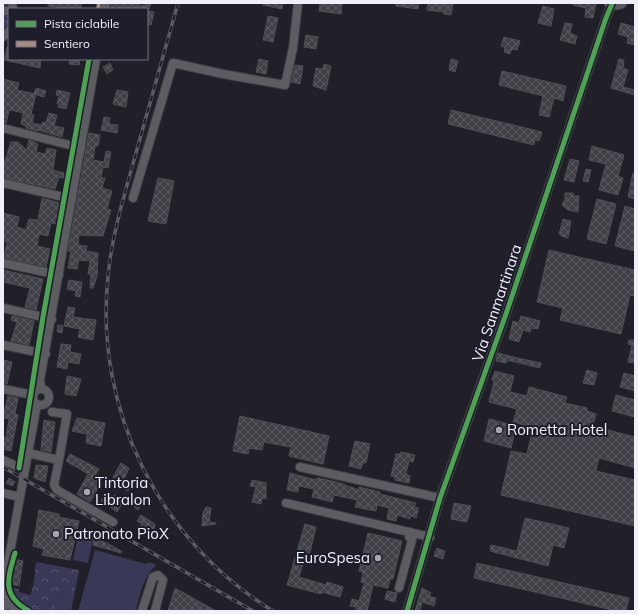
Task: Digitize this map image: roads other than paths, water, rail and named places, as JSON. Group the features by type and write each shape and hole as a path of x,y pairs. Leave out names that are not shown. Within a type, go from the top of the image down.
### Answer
{"street":[{"path":"133,198 173,63 285,85 293,48 298,3"},
{"name":"Via Sanmartinara","path":"407,611 440,498 506,314 604,25 614,3"},
{"path":"41,389 40,380 46,354 96,60"},
{"path":"3,128 81,148"},
{"path":"3,183 72,199"},
{"path":"3,263 59,275"},
{"path":"3,308 52,319"},
{"path":"3,345 46,354"},
{"path":"3,389 33,395"},
{"path":"19,611 5,606 8,595 3,591 37,404 34,402 33,395 37,390 41,389"},
{"path":"37,404 44,404 48,399 47,392 41,389"},
{"path":"52,412 67,414 54,485 57,490 113,522"},
{"path":"28,453 59,460"},
{"path":"3,460 25,470"},
{"path":"300,467 440,498"},
{"path":"3,493 20,497"},
{"path":"286,503 430,536"},
{"path":"399,588 412,540 409,537 410,532"},
{"path":"142,611 153,577 158,575 163,580 155,611"}],"railway":[{"path":"178,3 123,198 110,260 106,326 112,375 124,422 142,467 167,509 197,548 233,582 273,611"},
{"path":"3,467 253,611"}],"place":[{"name":"Rometta Hotel","path":"499,430"},
{"name":"Tintoria Libralon","path":"87,492"},
{"name":"Patronato PioX","path":"56,534"},
{"name":"EuroSpesa","path":"378,558"}]}
